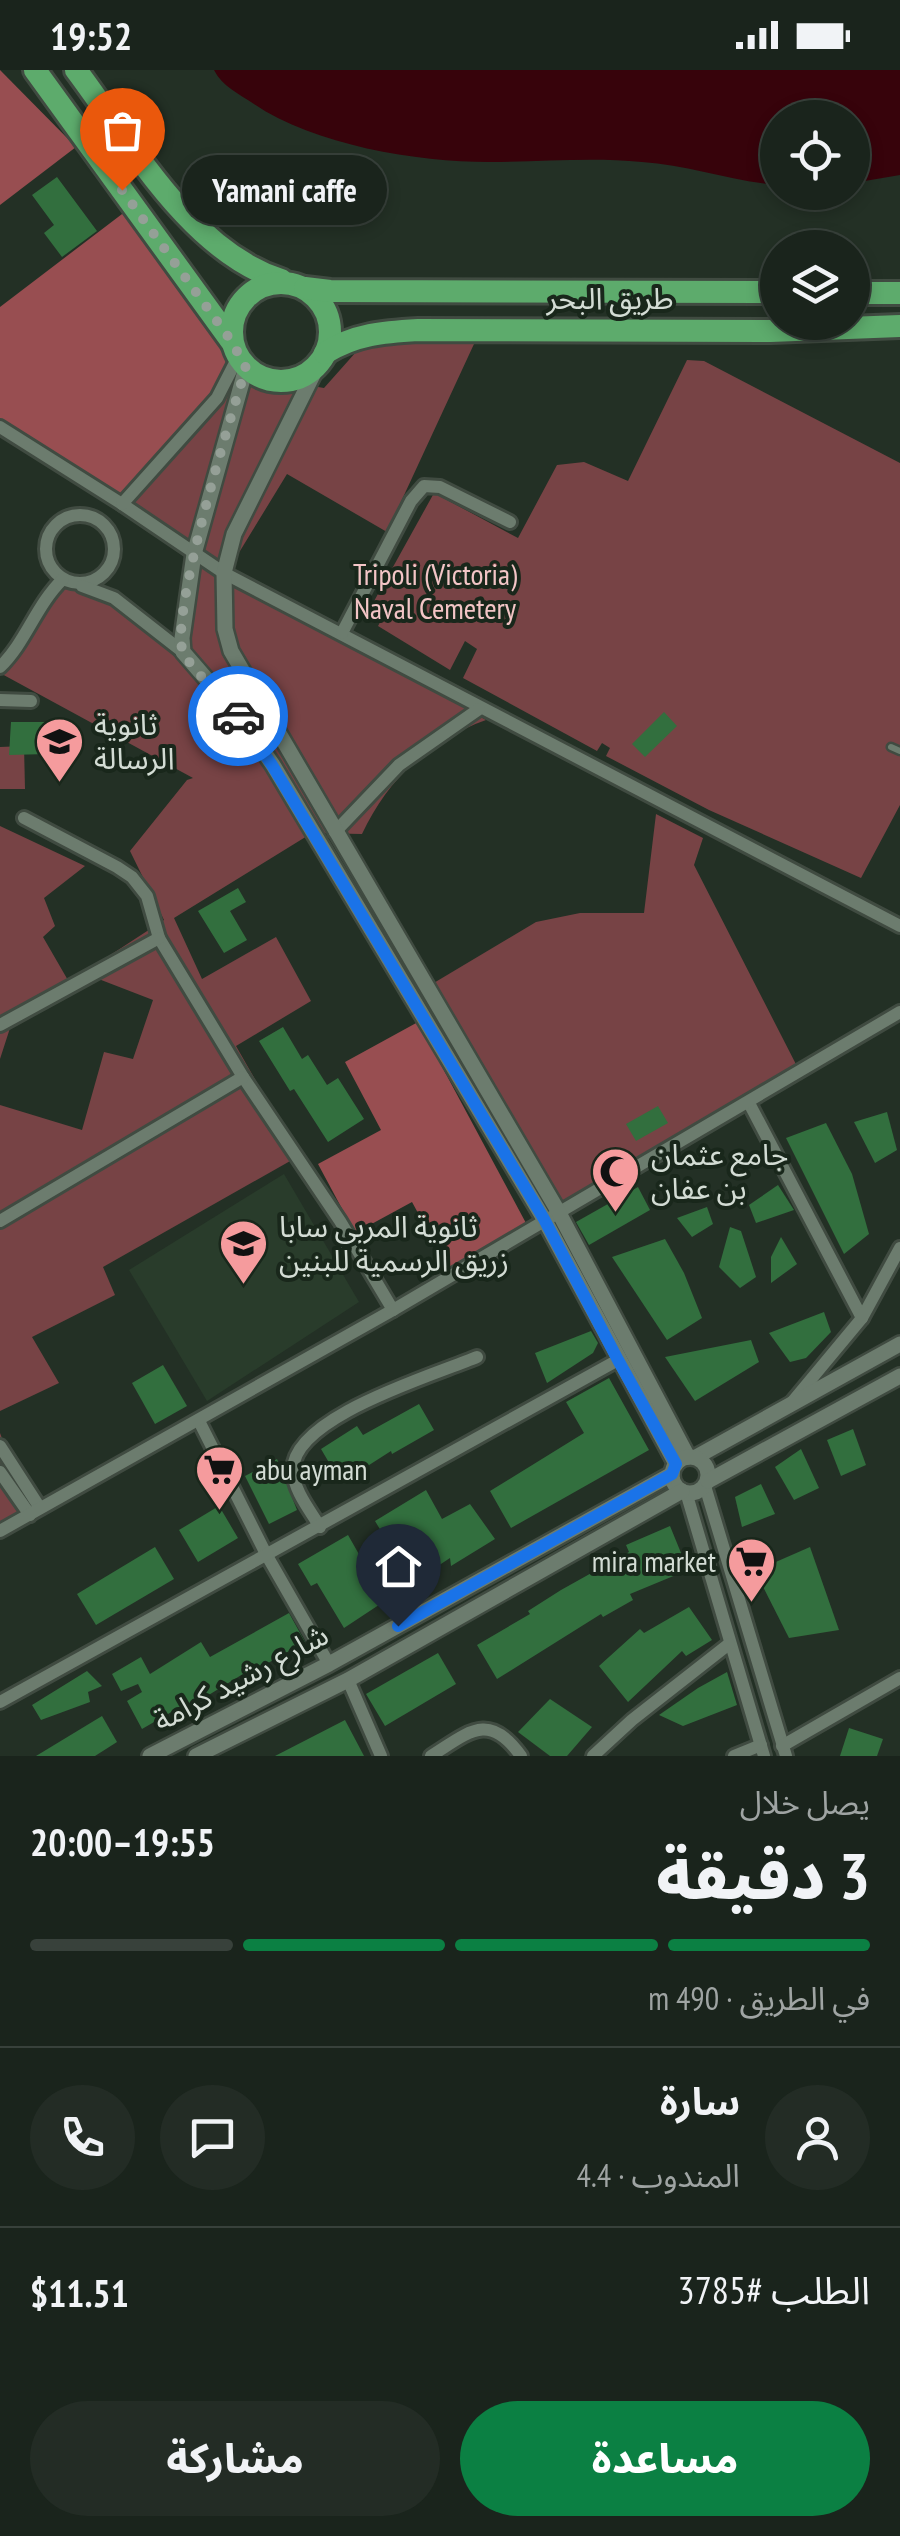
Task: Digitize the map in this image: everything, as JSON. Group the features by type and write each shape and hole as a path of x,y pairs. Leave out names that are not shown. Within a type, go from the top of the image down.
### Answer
{"highway":[{"path":"35,70 239,356 258,376 284,381 297,378 322,358 330,338 325,309 297,285 273,282 258,288 245,297 231,326 239,356"},
{"name":"طريق البحر","path":"76,70 188,218 253,271 330,291 760,292"},
{"path":"870,292 900,293"},
{"name":"طريق البحر","path":"322,358 339,344 372,333 418,330 770,331 900,326"}],"street":[{"path":"122,504 218,398 239,356"},
{"path":"183,652 181,623 194,554 239,356"},
{"path":"322,358 234,534 224,573 225,629 230,651 551,1215 683,1463 677,1487 684,1492 762,1750 734,1756"},
{"path":"0,428 224,573 900,926"},
{"path":"342,633 411,501 424,486 440,487 510,522"},
{"path":"114,598 114,540 108,530 100,521 76,516 55,526 49,537 48,561 69,581 114,598 183,652 240,719 272,765 551,1215 618,1360 683,1463"},
{"path":"0,667 45,598 69,581 100,578 111,564"},
{"path":"153,626 181,623"},
{"path":"0,700 31,701"},
{"path":"335,832 399,765 479,709"},
{"path":"24,818 95,854 132,878 148,896 159,938 243,1077 340,1221 394,1310"},
{"path":"0,1025 159,938"},
{"path":"0,1531 394,1310 900,1012"},
{"path":"0,1221 243,1077"},
{"path":"749,1103 862,1318"},
{"path":"791,1403 862,1318 900,1248"},
{"name":"شارع رشيد كرامة","path":"150,1756 328,1664 900,1344"},
{"path":"320,1527 295,1481 293,1467 306,1440 346,1411 477,1357"},
{"path":"0,1702 618,1360"},
{"path":"706,1483 900,1376"},
{"path":"199,1420 266,1554 328,1664"},
{"path":"0,1446 35,1511"},
{"path":"683,1463 706,1466 706,1483 784,1751 900,1678"},
{"path":"0,1472 35,1511"},
{"name":"شارع رشيد كرامة","path":"196,1756 348,1680 684,1492 700,1490 706,1483"},
{"path":"593,1756 656,1700 729,1644"},
{"path":"348,1680 381,1756"},
{"path":"431,1756 483,1728 507,1737 521,1756"}],"lane":[{"path":"892,748 900,752"}],"shaded area":[{"path":"0,70 76,147 0,205"},
{"path":"214,70 900,70 900,175 870,180 870,100 760,100 760,182 642,162 461,161 367,148 278,118 222,81"},
{"path":"126,211 242,374 126,503 0,425 0,307"},
{"path":"418,1022 527,1225 448,1268 412,1202 355,1233 318,1164 381,1130 345,1062"},
{"name":"ثانوية المربي سابا زريق الرسمية للبنين","path":"284,1174 359,1302 207,1401 129,1270"}],"green space":[{"path":"383,343 474,344 387,532 287,474 229,569 486,720 446,739 412,764 384,796 362,834 312,833 174,918 202,979 276,937 311,1001 236,1046 299,1156 103,1267 115,1295 32,1337 59,1383 0,1411 0,1105 82,1130 104,1052 133,1059 153,1000 96,978 11,1025 0,1059 0,826 85,866 44,898 55,926 43,937 69,982 164,920 130,851 187,780 193,778 0,673 54,583 125,609 172,638 197,547 126,503 242,374 324,388 356,352"},
{"name":"Tripoli (Victoria) Naval Cemetery","path":"687,360 704,361 900,463 900,805 861,878 709,810 606,756 610,748 602,743 597,751 463,678 477,649 465,641 450,670 378,626 386,611 373,603 434,493 518,538 557,465 584,462 628,481"},
{"path":"24,746 25,789 0,789 0,747"},
{"path":"656,814 703,838 694,865 802,1076 548,1221 422,990 536,922 580,913 644,913"},
{"path":"0,1433 30,1515 0,1534"}],"building":[{"path":"57,177 97,231 62,257 44,233 54,225 32,195"},
{"path":"664,712 677,726 645,757 632,744"},
{"path":"11,722 49,722 48,754 9,755"},
{"path":"238,888 246,902 230,911 247,940 224,953 198,911"},
{"path":"283,1027 302,1059 308,1055 327,1085 338,1078 364,1119 328,1142 259,1041"},
{"path":"658,1106 668,1123 636,1141 626,1124"},
{"path":"887,1112 897,1150 875,1163 854,1122"},
{"path":"826,1123 852,1174 869,1234 844,1254 786,1138"},
{"path":"778,1185 794,1210 756,1223 749,1205"},
{"name":"جامع عثمان بن عفان","path":"638,1187 650,1210 589,1245 576,1222"},
{"path":"707,1207 713,1224 692,1237 677,1218"},
{"path":"730,1227 741,1231 756,1277 740,1288 719,1267"},
{"path":"781,1237 797,1264 771,1283 771,1257"},
{"path":"665,1239 702,1318 667,1340 612,1257"},
{"path":"824,1312 831,1332 806,1358 790,1362 769,1333"},
{"path":"591,1331 598,1343 593,1353 547,1383 535,1353"},
{"path":"751,1340 759,1362 695,1401 665,1357"},
{"path":"163,1365 187,1406 155,1424 132,1383"},
{"path":"609,1378 649,1450 511,1528 490,1491 584,1433 566,1402"},
{"path":"419,1404 434,1430 392,1454 391,1451 341,1483 321,1449 357,1426 363,1435"},
{"path":"853,1429 866,1465 841,1476 827,1440"},
{"path":"801,1449 819,1488 794,1500 775,1467"},
{"path":"277,1459 297,1510 269,1524 245,1476"},
{"path":"761,1484 775,1514 742,1527 735,1497"},
{"path":"426,1490 442,1519 470,1504 495,1539 451,1566 450,1558 344,1628 317,1583 311,1586 298,1564 348,1535 372,1577 399,1561 375,1521"},
{"path":"219,1506 238,1538 198,1562 179,1530"},
{"path":"670,1526 688,1570 630,1594 633,1600 603,1617 601,1614 497,1679 477,1645 530,1614 528,1611 561,1590 629,1552 626,1545"},
{"path":"155,1547 174,1579 96,1625 77,1594"},
{"path":"810,1547 839,1630 789,1638 755,1571"},
{"path":"689,1607 712,1640 686,1656 682,1651 628,1702 599,1666 640,1629 644,1633"},
{"path":"289,1613 305,1642 142,1729 127,1701 142,1692 138,1684 121,1691 112,1674 141,1657 150,1674 201,1642 210,1657"},
{"path":"438,1653 456,1684 385,1726 366,1694"},
{"path":"87,1671 102,1686 88,1692 90,1702 41,1720 32,1705"},
{"path":"727,1672 737,1705 683,1726 659,1715 698,1688"},
{"path":"550,1699 592,1727 567,1756 550,1756 518,1732"},
{"path":"102,1716 117,1742 95,1756 36,1756"},
{"path":"345,1720 364,1756 275,1756"},
{"path":"849,1728 883,1739 877,1756 840,1756"}],"way so far":[{"path":"122,190 232,342 246,368 194,554 181,623 183,652 238,716"}],"place":[{"name":"Yamani caffe","path":"122,190"},
{"name":"ثانوية الرسالة","path":"59,784"},
{"name":"جامع عثمان بن عفان","path":"616,1214"},
{"name":"ثانوية المربي سابا زريق الرسمية للبنين","path":"244,1286"},
{"name":"abu ayman","path":"220,1512"},
{"name":"mira market","path":"751,1604"}],"route":[{"path":"238,716 272,765 504,1149 676,1464 672,1474 398,1626"}]}
